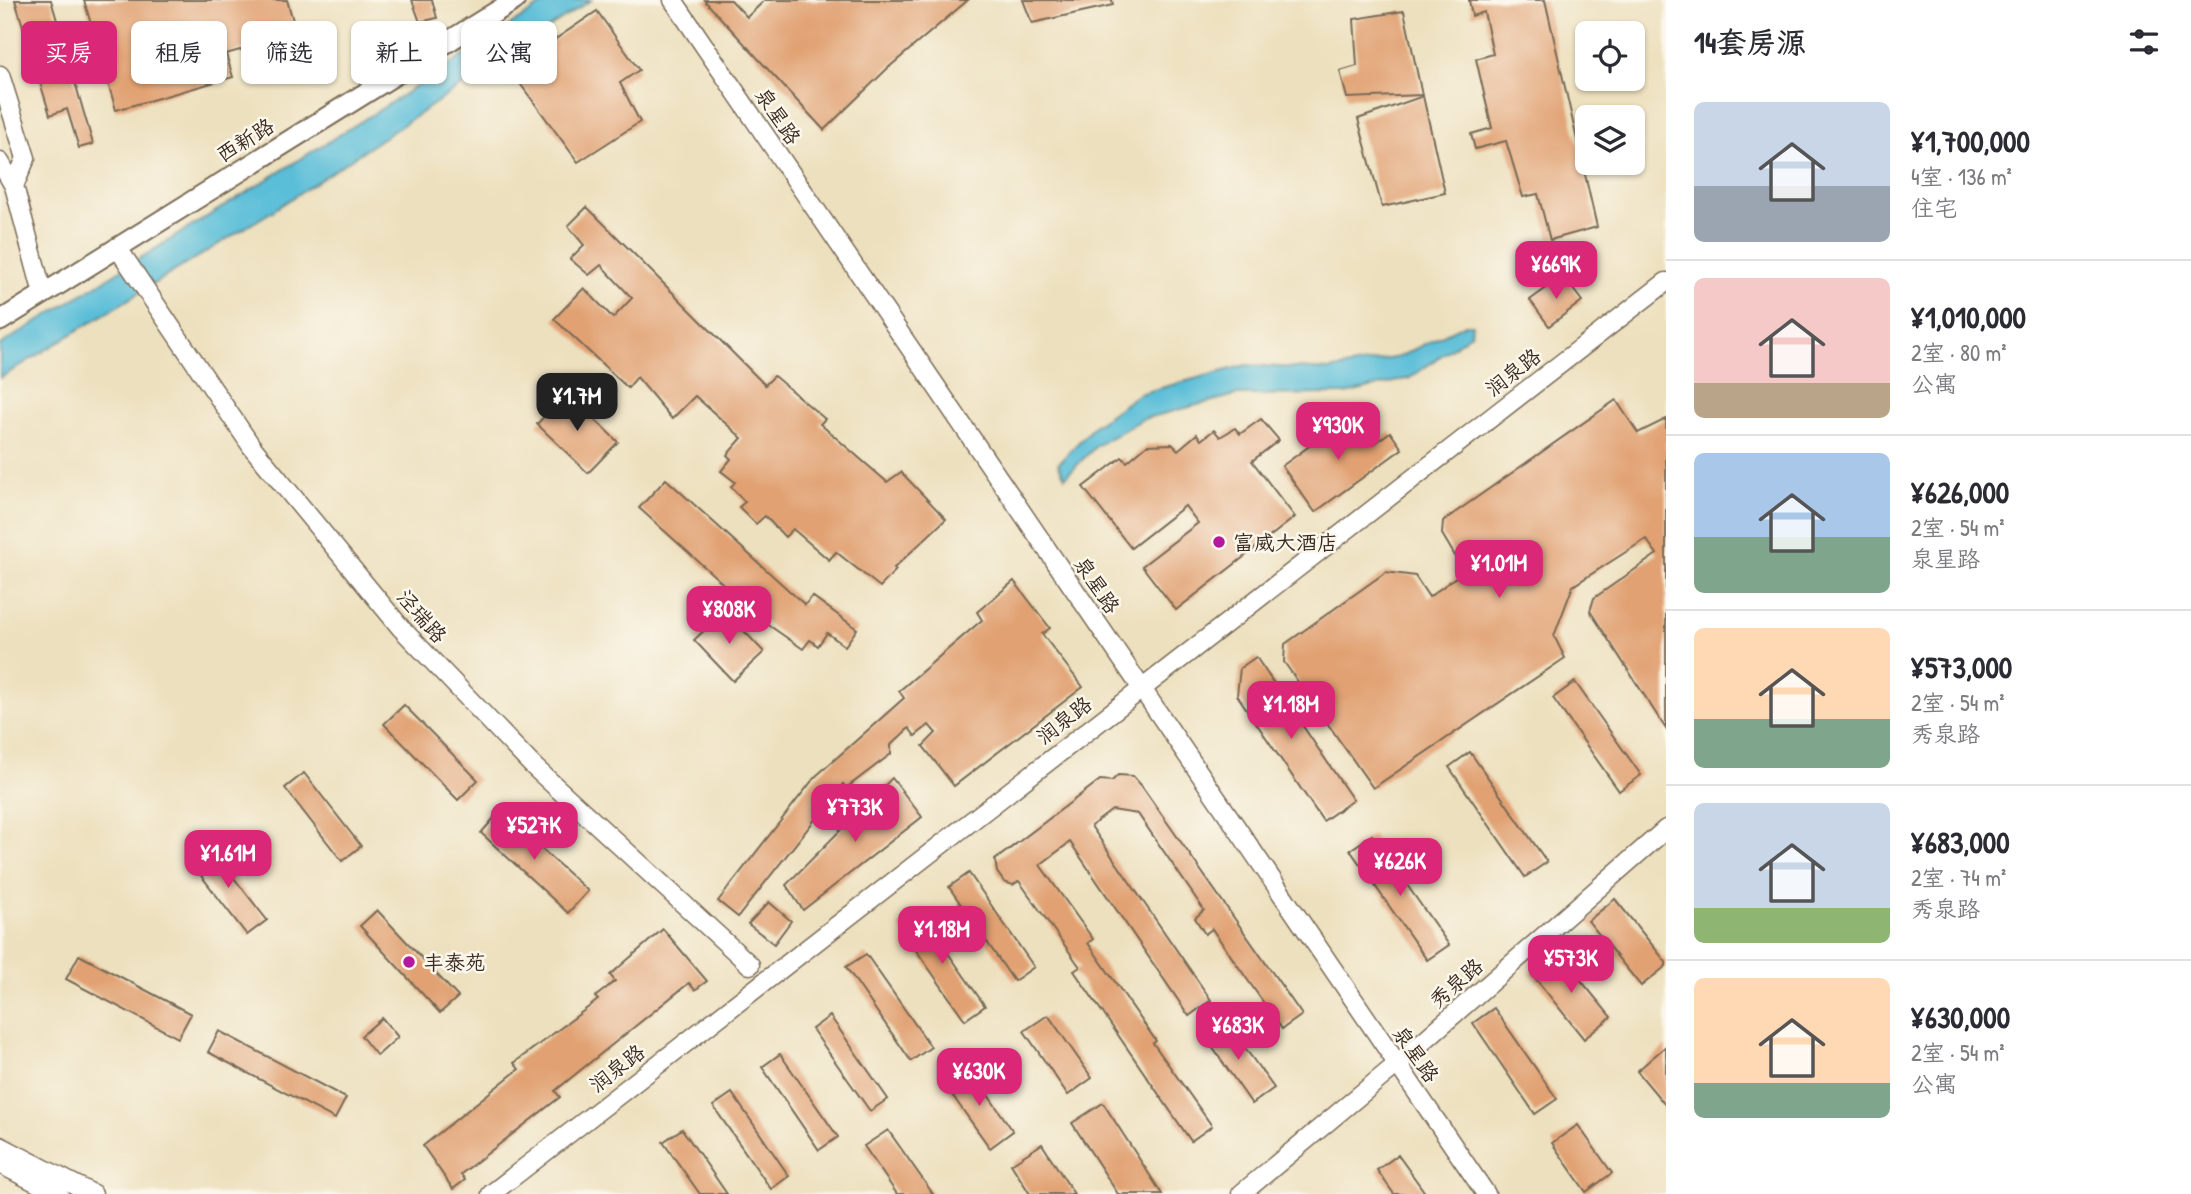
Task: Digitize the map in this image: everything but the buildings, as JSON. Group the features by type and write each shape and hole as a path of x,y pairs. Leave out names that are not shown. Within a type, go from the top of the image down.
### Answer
{"main road":[{"name":"西新路","path":"0,321 43,294 122,254 515,0"}],"street":[{"name":"泉星路","path":"673,0 1140,690 1486,1194"},
{"path":"0,75 26,158 14,186"},
{"path":"0,162 14,186 43,294"},
{"name":"泾瑞路","path":"122,254 252,447 401,628 532,765 750,965"},
{"name":"润泉路","path":"491,1194 1666,282"},
{"name":"秀泉路","path":"1241,1194 1396,1065 1666,829"},
{"path":"0,1146 93,1194"},
{"path":"0,1164 59,1194"}],"water":[{"path":"549,0 591,0 557,23 517,21"},
{"path":"461,57 461,84 464,84 271,212 0,378 0,345 420,84 447,84 447,66"},
{"path":"1465,324 1472,324 1471,334 1410,378 1346,394 1236,395 1143,419 1096,446 1065,477 1058,464 1095,425 1139,394 1246,365 1329,370 1399,357"}],"place":[{"name":"富威大酒店","path":"1219,542"},
{"name":"丰泰苑","path":"409,962"}]}
